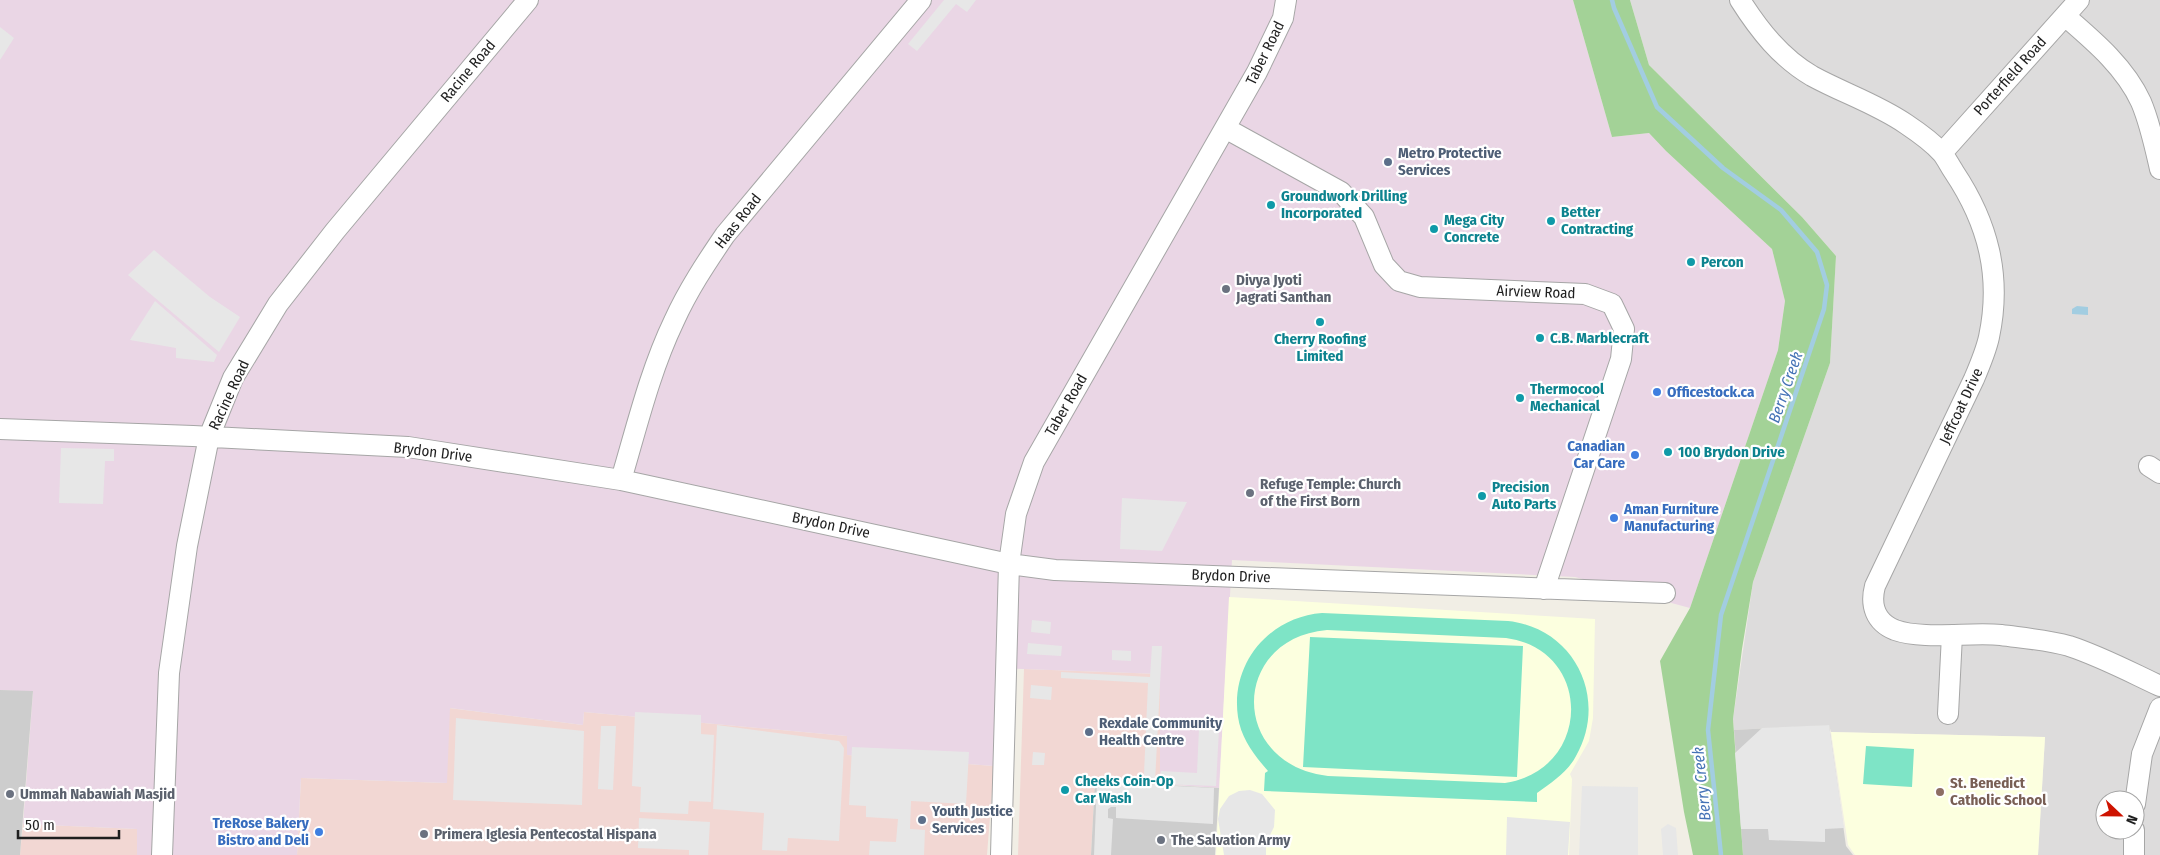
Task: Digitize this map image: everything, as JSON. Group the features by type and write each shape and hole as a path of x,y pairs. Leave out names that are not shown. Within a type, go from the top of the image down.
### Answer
{"street":[{"name":"Racine Road","path":"162,855 170,673 187,546 210,437 233,378 278,304 341,224 528,0"},
{"name":"Haas Road","path":"621,480 655,368 674,321 699,273 725,235 921,0"},
{"name":"Taber Road","path":"1001,855 1009,564 1016,514 1034,462 1258,72 1283,18 1286,0"},
{"name":"Jeffcoat Drive","path":"1740,0 1762,32 1781,53 1811,75 1885,111 1906,124 1942,153 1972,200 1986,235 1994,286 1991,325 1985,351 1974,380 1875,586 1872,599 1878,618 1894,629 1910,633 2000,635 2068,646 2160,686"},
{"name":"Porterfield Road","path":"1942,153 2079,0"},
{"path":"2065,16 2111,58 2128,80 2141,103 2160,169"},
{"name":"Airview Road","path":"1225,128 1341,192 1364,217 1384,266 1399,281 1420,287 1585,294 1612,304 1624,329 1621,359 1544,589"},
{"name":"Brydon Drive","path":"0,429 408,447 621,480 1009,564 1055,570 1665,593"},
{"path":"1948,714 1952,635"},
{"path":"2137,790 2142,754 2160,708"},
{"path":"2134,840 2134,855"}],"shaded area":[{"path":"0,0 1573,0 1612,137 1649,133 1772,249 1785,301 1778,350 1690,608 1575,577 1232,560 1219,788 1160,784 1160,674 999,668 994,766 847,755 847,736 584,712 583,725 450,708 447,783 301,778 297,855 137,855 137,829 23,824 33,692 0,690"},
{"path":"944,0 976,0 967,12 956,4 917,51 908,44"},
{"path":"1630,0 2160,0 2160,855 2038,855 2045,737 1831,732 1829,725 1734,730 1733,719 1753,582 1830,363 1836,256 1802,217 1649,65"},
{"path":"0,27 14,38 0,60"},
{"path":"154,250 210,297 240,317 219,352 128,275"},
{"path":"155,301 217,355 214,362 176,358 176,348 130,340"},
{"path":"61,448 114,449 114,461 105,461 103,504 59,503"},
{"path":"1122,498 1187,502 1162,551 1120,549"},
{"path":"1229,597 1595,619 1593,718 1589,741 1570,774 1572,779 1569,855 1216,855"},
{"path":"1032,620 1051,622 1050,634 1031,632"},
{"path":"1028,643 1062,646 1061,656 1027,654"},
{"path":"1152,646 1162,646 1155,782 1140,781 1140,775 1144,774 1148,683 1061,678 1061,672 1150,677"},
{"path":"1112,650 1131,651 1131,661 1112,660"},
{"path":"1024,669 1161,674 1160,784 1095,781 1091,855 1018,855"},
{"path":"1031,685 1052,687 1051,700 1030,698"},
{"path":"0,690 33,691 20,855 0,855"},
{"path":"449,708 583,725 584,712 847,736 847,755 994,766 987,855 297,855 301,778 446,783"},
{"path":"635,712 701,715 701,734 714,735 711,802 689,801 688,814 640,812 641,787 632,786"},
{"path":"456,718 584,731 582,805 453,800"},
{"path":"717,725 839,741 844,748 839,841 788,838 787,851 762,850 764,813 713,809"},
{"path":"1829,725 1846,846 1853,855 1743,855 1734,730"},
{"path":"1829,725 1844,828 1825,829 1825,842 1769,840 1768,829 1741,829 1735,753 1762,728"},
{"path":"601,726 616,726 613,790 598,789"},
{"path":"1199,728 1219,729 1216,786 1160,784 1161,771 1197,773"},
{"name":"St. Benedict Catholic School","path":"1831,732 2045,737 2038,855 1855,855 1848,845"},
{"path":"852,747 969,752 966,804 911,801 910,829 925,830 924,855 869,855 870,841 896,842 898,819 866,817 866,806 849,805"},
{"path":"1033,752 1045,753 1044,765 1032,765"},
{"path":"1095,781 1219,788 1215,855 1091,855"},
{"path":"1097,782 1214,788 1213,824 1116,818 1116,807 1111,807 1108,809 1108,818 1113,819 1111,855 1094,855"},
{"path":"1582,786 1638,787 1638,855 1579,855"},
{"path":"1250,790 1262,794 1275,810 1274,827 1266,843 1266,855 1224,855 1218,819 1220,809 1229,796 1239,791"},
{"path":"1507,817 1570,822 1568,855 1506,855"},
{"path":"639,818 710,822 708,855 689,855 689,850 638,848"},
{"path":"23,824 138,829 137,855 20,855"},
{"path":"1668,824 1676,828 1678,855 1663,855 1661,829"}],"green space":[{"path":"1573,0 1630,0 1649,65 1802,217 1836,256 1830,363 1753,582 1742,649 1733,719 1743,855 1693,855 1684,812 1660,661 1690,608 1778,350 1785,301 1772,249 1649,133 1612,137"},
{"path":"1322,613 1508,621 1531,626 1551,637 1567,651 1579,669 1586,690 1589,711 1585,734 1576,756 1564,772 1537,793 1537,802 1264,791 1265,773 1268,771 1249,746 1242,732 1238,717 1237,697 1240,679 1247,662 1257,647 1270,634 1285,623 1303,616","holes":["1327,630 1506,638 1535,647 1555,664 1567,686 1571,710 1567,735 1554,757 1534,774 1505,783 1328,776 1295,767 1272,749 1258,727 1254,702 1259,677 1273,654 1295,638"]},
{"path":"1310,637 1523,646 1517,777 1303,767"},
{"path":"1866,746 1914,749 1912,787 1863,784"}],"water":[{"path":"2077,306 2088,307 2088,315 2072,314 2072,309"}],"waterway":[{"name":"Berry Creek","path":"1612,0 1657,107 1723,168 1781,210 1817,252 1827,285 1824,309 1721,615 1708,730 1721,855"}],"place":[{"name":"Metro Protective Services","path":"1388,162"},
{"name":"Groundwork Drilling Incorporated","path":"1271,205"},
{"name":"Better Contracting","path":"1551,221"},
{"name":"Mega City Concrete","path":"1434,229"},
{"name":"Percon","path":"1691,262"},
{"name":"Divya Jyoti Jagrati Santhan","path":"1226,289"},
{"name":"Cherry Roofing Limited","path":"1320,322"},
{"name":"C.B. Marblecraft","path":"1540,338"},
{"name":"Officestock.ca","path":"1657,392"},
{"name":"Thermocool Mechanical","path":"1520,398"},
{"name":"100 Brydon Drive","path":"1668,452"},
{"name":"Canadian Car Care","path":"1635,455"},
{"name":"Refuge Temple: Church of the First Born","path":"1250,493"},
{"name":"Precision Auto Parts","path":"1482,496"},
{"name":"Aman Furniture Manufacturing","path":"1614,518"},
{"name":"Rexdale Community Health Centre","path":"1089,732"},
{"name":"Cheeks Coin-Op Car Wash","path":"1065,790"},
{"name":"St. Benedict Catholic School","path":"1940,792"},
{"name":"Ummah Nabawiah Masjid","path":"10,794"},
{"name":"Youth Justice Services","path":"922,820"},
{"name":"TreRose Bakery Bistro and Deli","path":"319,832"},
{"name":"Primera Iglesia Pentecostal Hispana","path":"424,834"},
{"name":"The Salvation Army","path":"1161,840"}]}
